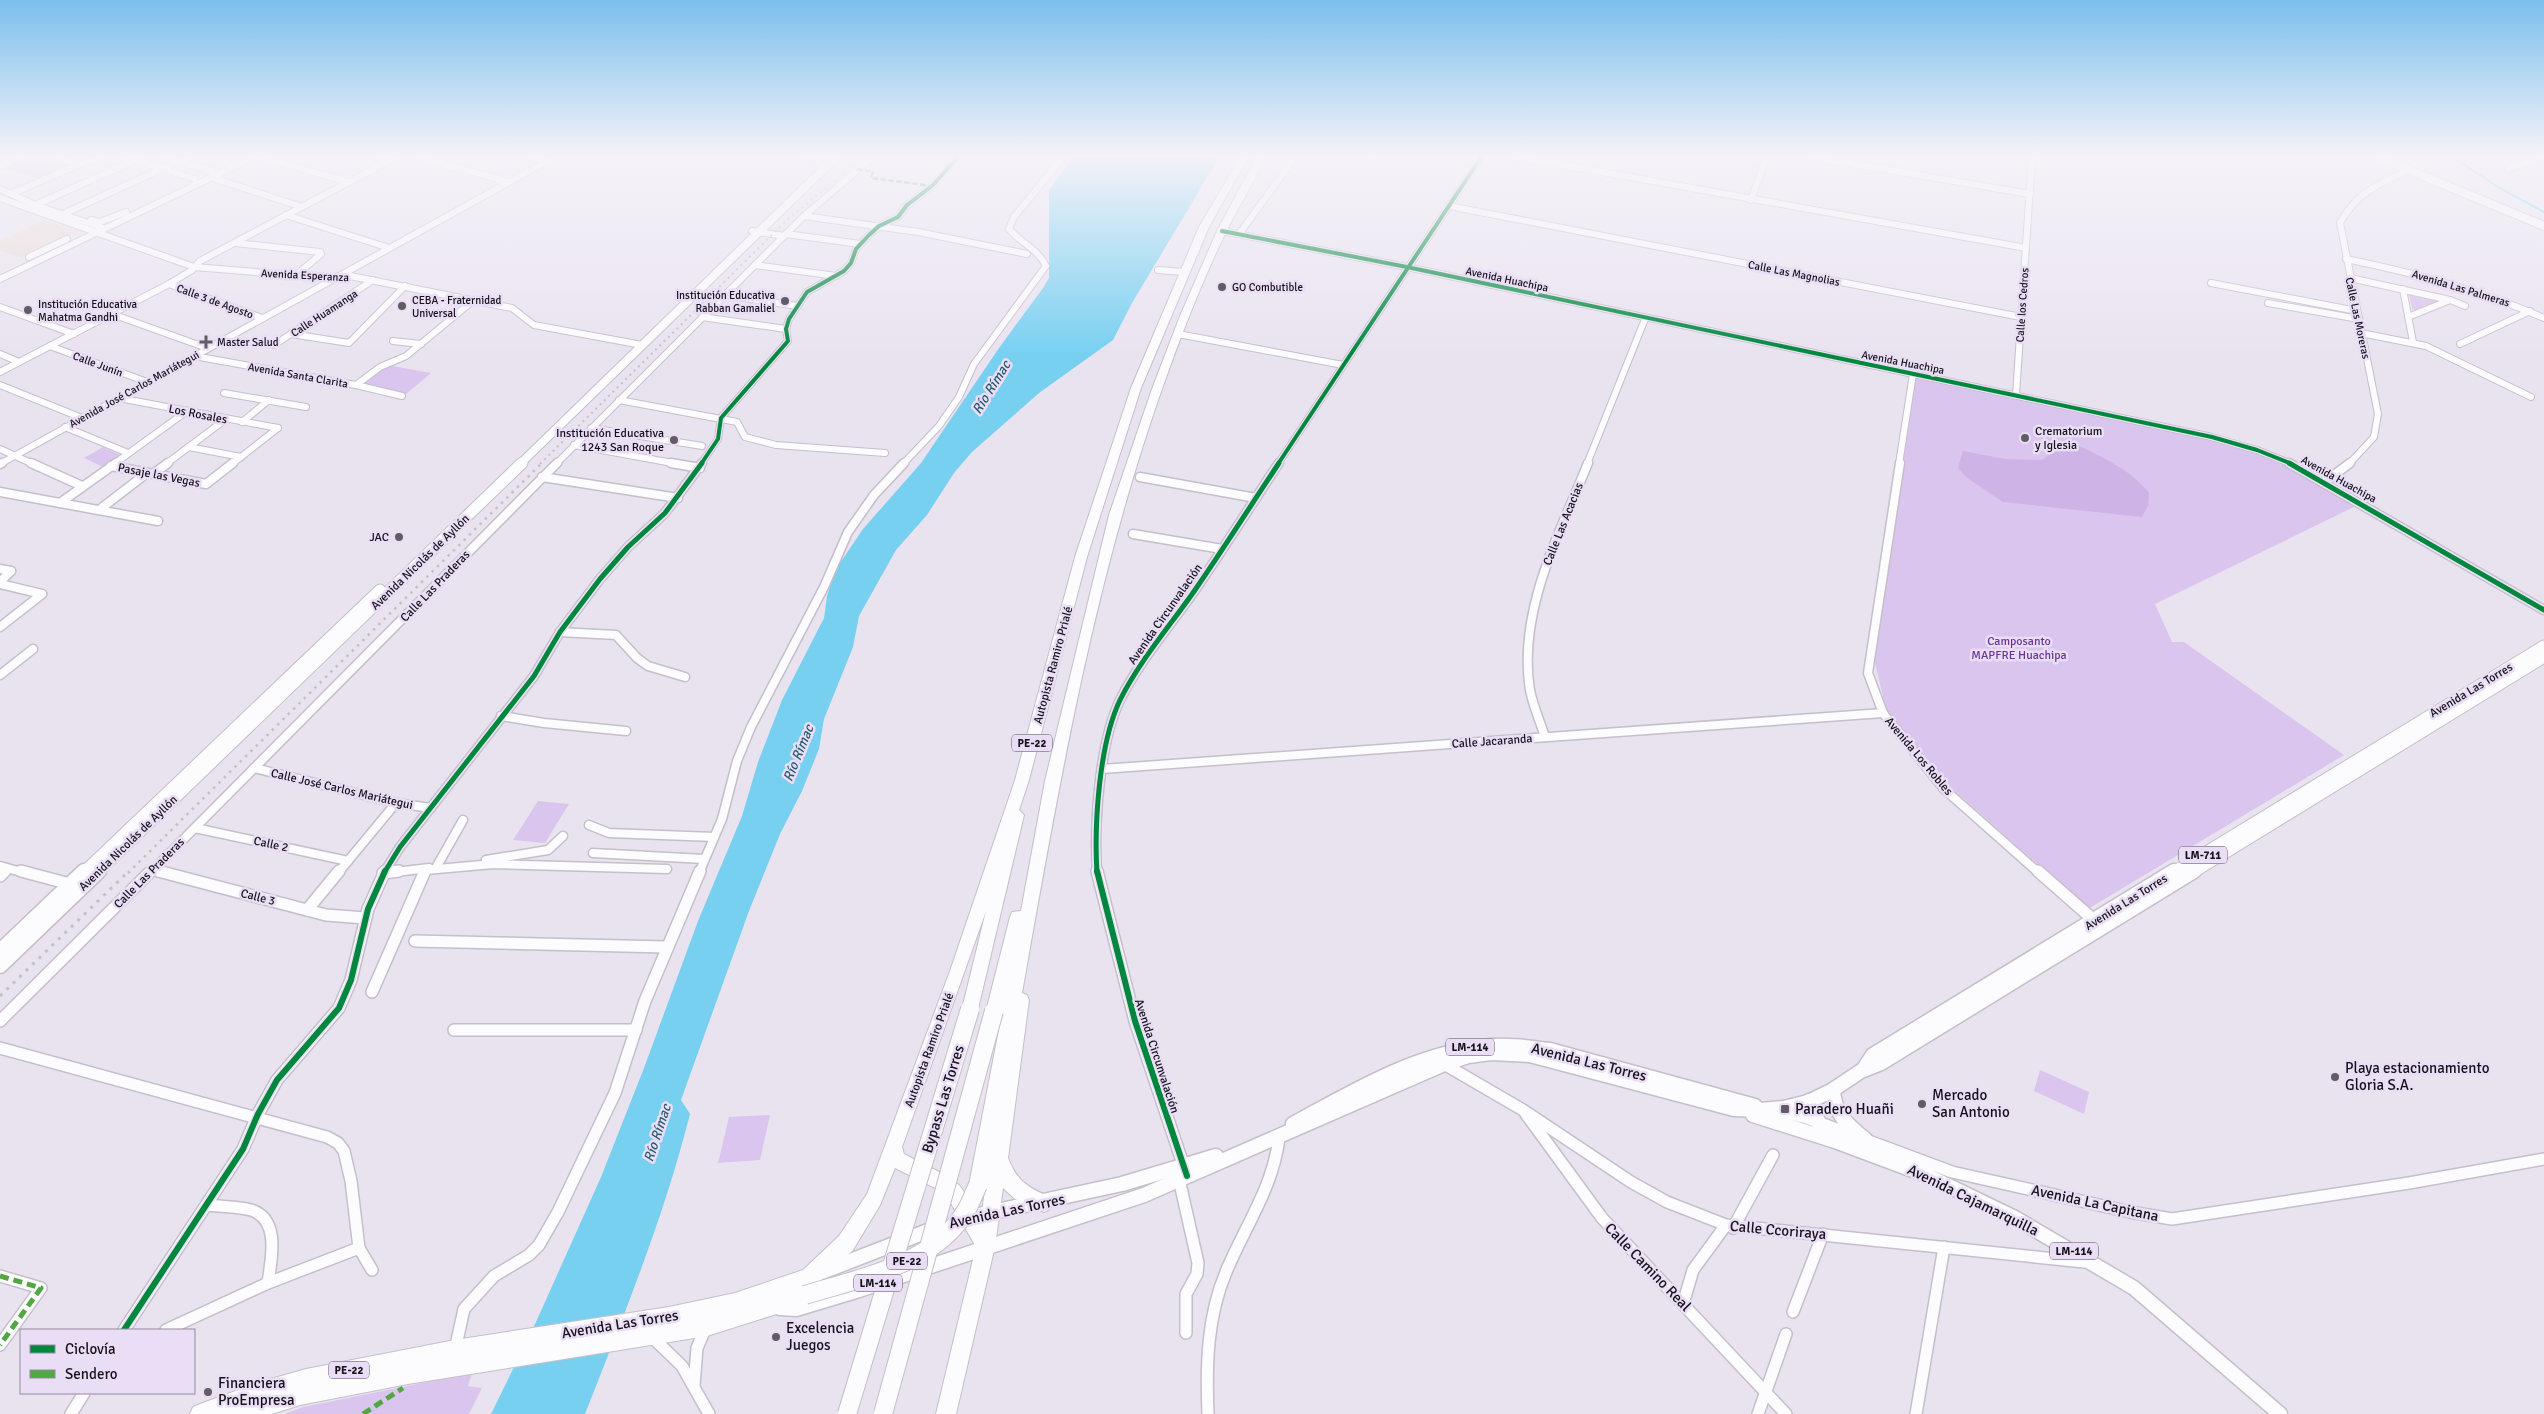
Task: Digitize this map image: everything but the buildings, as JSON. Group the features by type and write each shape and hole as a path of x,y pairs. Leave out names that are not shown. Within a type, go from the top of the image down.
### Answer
{"highway":[{"name":"Autopista Ramiro Prialé","path":"807,1287 862,1222 874,1199 894,1149 955,980 1022,780 1094,512 1136,388 1184,272 1208,222"},
{"path":"1214,222 1215,228 1222,231"},
{"name":"Autopista Ramiro Prialé","path":"807,1287 892,1267 927,1250 946,1235 962,1217 978,1185 1052,781 1114,515 1178,334 1227,222"},
{"name":"Bypass Las Torres","path":"847,1414 970,1009 1016,824 1022,780"},
{"name":"Bypass Las Torres","path":"884,1414 994,1011 1052,781"},
{"path":"946,1414 986,1246 1026,963 1029,902"},
{"path":"894,1149 896,1159 935,1178 954,1192 986,1246"},
{"path":"999,1160 1005,1176 1012,1186 1044,1204"},
{"name":"Avenida Las Torres","path":"646,1330 716,1307 807,1287"},
{"name":"PE-22","path":"768,1308 807,1287"},
{"name":"Avenida Las Torres","path":"240,1414 300,1395 500,1351 646,1330 707,1326 768,1308"},
{"name":"Avenida Las Torres","path":"200,1414 260,1392 306,1379 455,1350 500,1351"}],"main road":[{"name":"Avenida Nicolás de Ayllón","path":"0,966 765,222"},
{"name":"Avenida Las Torres","path":"807,1287 968,1217 1044,1204 1183,1174 1279,1138 1444,1064 1468,1056 1491,1053 1530,1055 1734,1110 1774,1110 1809,1101 1833,1090 1865,1067 1881,1063 2099,924 2544,646"},
{"name":"Avenida Las Torres","path":"2099,924 2544,657"},
{"name":"Avenida Nicolás de Ayllón","path":"0,951 70,884 287,685"},
{"name":"Avenida Las Torres","path":"768,1308 796,1309 817,1303 1144,1195 1183,1174 1272,1133 1357,1090 1438,1056 1478,1046 1522,1046 1550,1050 1774,1110"},
{"path":"1833,1090 1833,1103 1837,1113 1865,1139"},
{"path":"1809,1101 1819,1123 1835,1141"},
{"name":"Avenida Cajamarquilla","path":"1734,1110 1835,1141 1926,1176 2015,1218 2134,1288 2280,1414"}],"street":[{"name":"Avenida Esperanza","path":"63,222 87,230 99,229 194,267 294,276 337,277 345,275 512,308 534,325 558,331 639,344"},
{"path":"82,222 99,229"},
{"path":"99,229 111,222"},
{"path":"0,278 113,222"},
{"path":"0,372 169,284 188,273 200,261 273,222"},
{"path":"308,222 389,248"},
{"name":"Avenida José Carlos Mariátegui","path":"0,464 436,222"},
{"name":"Calle Las Praderas","path":"0,1021 195,828 702,316 798,222"},
{"path":"848,222 1027,254"},
{"path":"125,1329 208,1205 243,1149 256,1118 292,1061 332,1019 345,998 365,918 383,873 501,716 534,676 560,632 628,546 665,513 700,468 718,439 720,418 770,359 788,341 786,329 789,319 807,292 837,276 851,263 860,244 878,226 887,222"},
{"path":"455,1350 464,1309 494,1276 530,1255 539,1245 558,1212 616,1093 666,947 722,819 738,761 751,727 820,595 854,522 874,495 939,426 958,397 974,364 1046,266 1042,255 1019,242 1009,229 1012,222"},
{"path":"1239,234 1248,222"},
{"name":"Avenida Circunvalación","path":"1186,1333 1186,1294 1197,1274 1198,1263 1183,1174 1135,1021 1099,884 1095,845 1102,769 1110,728 1125,691 1222,550 1438,222"},
{"name":"Calle Las Magnolias","path":"1531,222 2021,317"},
{"path":"1877,222 2026,248"},
{"name":"Calle los Cedros","path":"2016,395 2028,222"},
{"name":"Calle Las Moreras","path":"2326,482 2347,466 2374,437 2378,414 2346,259 2341,222"},
{"path":"29,257 87,230"},
{"name":"Avenida Huachipa","path":"1222,231 2212,437 2273,457 2326,482 2544,610"},
{"path":"755,232 860,244"},
{"path":"234,243 320,252 321,254 294,276"},
{"name":"Avenida Las Palmeras","path":"2346,259 2459,285 2544,318"},
{"path":"755,265 837,276"},
{"path":"1158,270 1184,272"},
{"path":"2350,278 2450,300 2465,306"},
{"name":"Calle Huamanga","path":"274,346 373,280"},
{"path":"2211,283 2357,311"},
{"name":"Calle 3 de Agosto","path":"169,284 262,318"},
{"path":"291,334 349,343 405,286"},
{"path":"2403,289 2413,342"},
{"path":"724,295 798,306"},
{"path":"356,385 380,367 401,359 474,300"},
{"path":"2408,316 2450,300"},
{"path":"2268,303 2359,319"},
{"path":"0,307 74,334"},
{"path":"2460,344 2530,311"},
{"path":"112,314 207,348"},
{"path":"702,316 786,329"},
{"name":"Calle Las Acacias","path":"1545,737 1529,683 1530,625 1536,599 1546,565 1645,319"},
{"path":"2361,333 2413,342 2531,397"},
{"path":"1178,334 1343,365"},
{"path":"393,341 421,344"},
{"name":"Calle Junín","path":"50,346 147,382"},
{"path":"0,354 20,362"},
{"name":"Avenida Santa Clarita","path":"194,356 356,385 402,396"},
{"name":"Avenida Los Robles","path":"1913,374 1868,673 1882,712 1944,789 2099,924"},
{"path":"0,384 82,418"},
{"path":"224,393 306,407"},
{"name":"Los Rosales","path":"119,398 226,420 278,428"},
{"path":"242,422 269,400"},
{"path":"619,400 720,418 740,424 745,437 776,445 886,453"},
{"path":"60,503 186,411"},
{"path":"99,510 226,420"},
{"path":"65,427 128,453"},
{"name":"Pasaje las Vegas","path":"111,466 206,484 278,428"},
{"path":"591,428 702,446"},
{"path":"574,446 700,468"},
{"path":"189,447 240,457"},
{"path":"0,449 82,486"},
{"path":"542,477 678,498"},
{"path":"1140,477 1256,498"},
{"path":"0,492 158,521"},
{"path":"1133,534 1222,550"},
{"path":"0,568 11,571 0,583 42,594 0,627"},
{"path":"560,632 616,635 623,640 637,658 650,666 665,674 685,677"},
{"path":"0,675 33,649"},
{"name":"Calle Jacaranda","path":"1102,769 1882,712"},
{"path":"501,716 560,725 626,731"},
{"name":"Calle José Carlos Mariátegui","path":"254,768 396,803 431,808"},
{"path":"307,910 396,803"},
{"path":"437,866 463,820"},
{"path":"589,825 603,832 714,837"},
{"name":"Calle 2","path":"195,828 348,861"},
{"path":"372,992 412,895 426,870 437,866 541,852 548,850 563,836"},
{"path":"593,853 704,859"},
{"path":"383,873 430,871 493,864 667,869"},
{"path":"3,870 70,884"},
{"name":"Calle 3","path":"153,870 326,915 365,918"},
{"path":"415,941 666,947"},
{"path":"454,1030 636,1030"},
{"path":"0,1048 327,1137 338,1143 344,1151 351,1181 359,1248 372,1270"},
{"name":"Calle Ccoriraya","path":"1444,1064 1523,1110 1631,1182 1667,1202 1729,1226 1823,1234 2094,1263"},
{"name":"Calle Camino Real","path":"1523,1110 1602,1218 1786,1414"},
{"name":"Avenida La Capitana","path":"1774,1110 1865,1139 1952,1172 2130,1212 2172,1219 2409,1183 2544,1159"},
{"path":"1208,1414 1206,1346 1212,1318 1225,1273 1271,1182 1278,1158 1279,1138"},
{"path":"1684,1304 1687,1279 1692,1267 1729,1226 1773,1155"},
{"path":"208,1205 253,1210 264,1216 272,1243 268,1283"},
{"path":"1793,1312 1823,1234"},
{"path":"1916,1414 1944,1247"},
{"path":"168,1329 268,1283 359,1248"},
{"path":"0,1276 41,1288 0,1346"},
{"path":"694,1385 697,1348 716,1307"},
{"path":"646,1330 682,1366 709,1414"},
{"path":"1758,1414 1786,1334"},
{"path":"71,1414 83,1394"}],"shaded area":[{"path":"40,222 50,222 79,231 22,258 0,251 0,241"},
{"path":"2070,441 2123,469 2141,484 2149,493 2148,506 2142,517 2003,502 1966,477 1958,468 1963,451 2005,459 2042,460"}],"green space":[{"path":"2408,291 2441,300 2417,311 2412,309"},
{"path":"387,365 431,373 405,395 359,387"},
{"name":"Camposanto MAPFRE Huachipa","path":"1922,377 2207,437 2256,452 2293,468 2358,505 2155,604 2172,642 2184,642 2344,755 2088,909 1947,784 1887,713 1874,659 1914,379"},
{"path":"103,447 120,455 103,467 84,458"},
{"path":"538,801 569,804 545,843 513,840"},
{"path":"2040,1070 2089,1092 2084,1114 2034,1091"},
{"path":"770,1115 760,1160 718,1163 729,1117"},
{"path":"472,1373 468,1386 482,1388 469,1414 285,1414 303,1407"}],"water":[{"name":"Río Rímac","path":"1049,222 1180,222 1132,303 1113,340 1039,393 972,452 954,473 927,515 896,550 859,616 853,647 824,719 819,749 802,791 780,834 749,911 681,1100 690,1114 656,1228 585,1414 491,1414 536,1322 601,1177 644,1068 698,921 742,816 758,762 782,700 824,618 827,596 834,572 863,529 921,463 1049,278"}],"railway":[{"path":"540,464 785,222"},
{"path":"128,873 542,463"},
{"path":"0,996 129,871"}],"marked path":[{"path":"0,1276 41,1288 0,1345"},
{"path":"363,1414 403,1388"}],"cycle path":[{"path":"125,1329 243,1149 258,1114 277,1080 293,1060 328,1024 339,1008 351,980 371,900 384,873 400,847 534,676 560,632 600,579 628,547 665,513 681,494 718,439 721,418 770,359 788,341 786,329 789,319 807,292 844,271 851,263 856,249 879,226 887,222"},
{"path":"1187,1176 1135,1021 1097,876 1095,845 1098,795 1110,729 1120,701 1141,665 1195,590 1438,222"},
{"path":"1222,231 1407,267 2212,437 2257,450 2297,466 2544,610"}],"place":[{"name":"GO Combutible","path":"1222,287"},
{"name":"Institución Educativa Rabban Gamaliel","path":"785,301"},
{"name":"CEBA - Fraternidad Universal","path":"402,306"},
{"name":"Institución Educativa Mahatma Gandhi","path":"28,310"},
{"name":"Master Salud","path":"206,342"},
{"name":"Crematorium y Iglesia","path":"2025,438"},
{"name":"Institución Educativa 1243 San Roque","path":"674,440"},
{"name":"JAC","path":"399,537"},
{"name":"Playa estacionamiento Gloria S.A.","path":"2335,1077"},
{"name":"Mercado San Antonio","path":"1922,1104"},
{"name":"Paradero Huañi","path":"1785,1109"},
{"name":"Excelencia Juegos","path":"776,1337"},
{"name":"Financiera ProEmpresa","path":"208,1392"}]}
